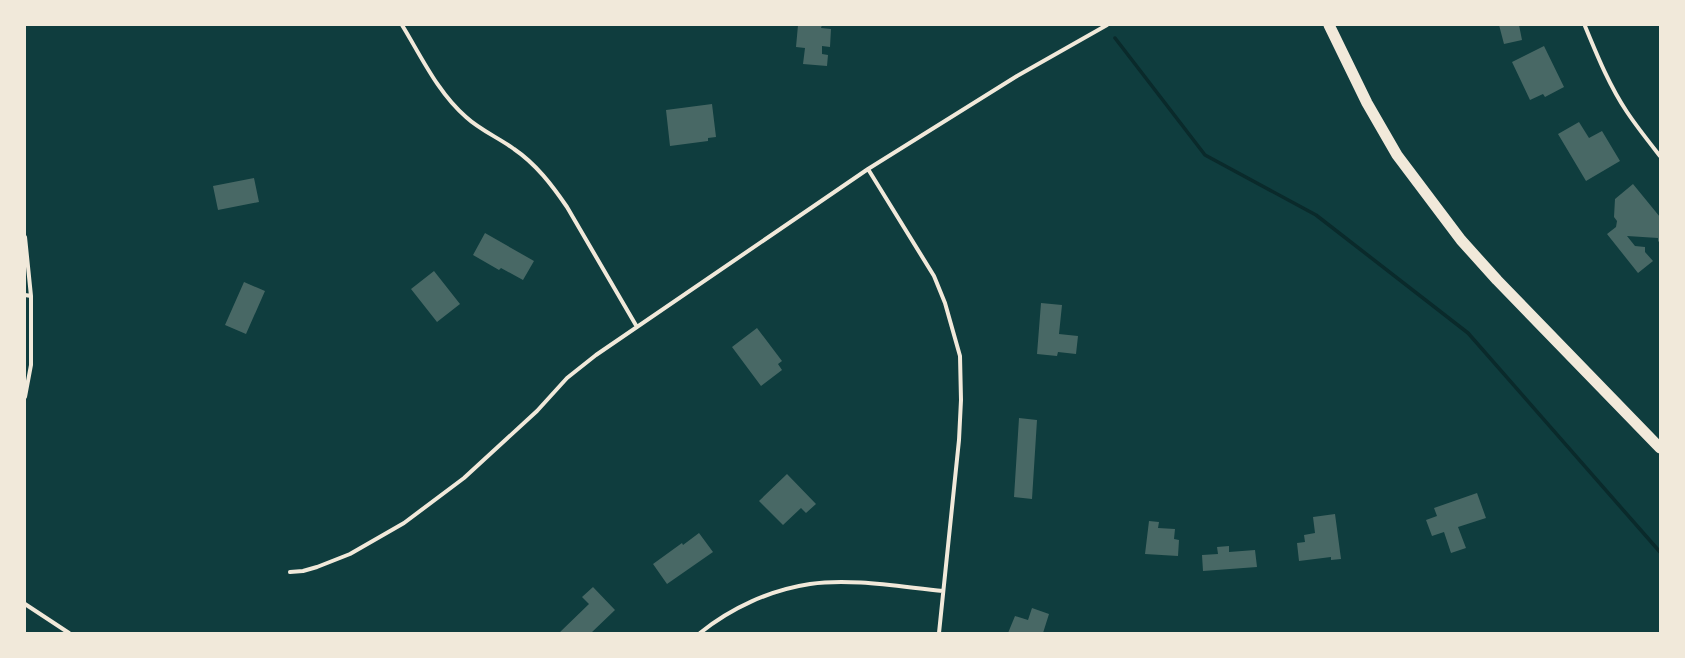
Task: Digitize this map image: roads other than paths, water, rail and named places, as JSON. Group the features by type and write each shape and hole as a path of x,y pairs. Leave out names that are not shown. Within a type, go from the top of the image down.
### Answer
{"highway":[{"path":"1329,25 1367,103 1397,155 1461,240 1497,280 1660,448"}],"street":[{"path":"402,25 441,90 466,117 520,153 531,162 554,188 567,207 637,327"},
{"path":"290,572 303,571 317,567 350,554 404,523 464,478 537,411 552,392 579,367 868,169 1017,76 1107,25"},
{"path":"1585,26 1597,56 1627,112 1660,156"},
{"path":"868,169 934,276 945,303 960,356 961,400 959,440 939,633"},
{"path":"25,237 31,296 31,366 25,397"},
{"path":"25,295 31,296"},
{"path":"700,633 731,612 764,596 810,584 867,584 943,591"},
{"path":"25,604 69,633"}],"waterway":[{"path":"1115,38 1205,155 1316,215 1468,333 1660,552"}]}
